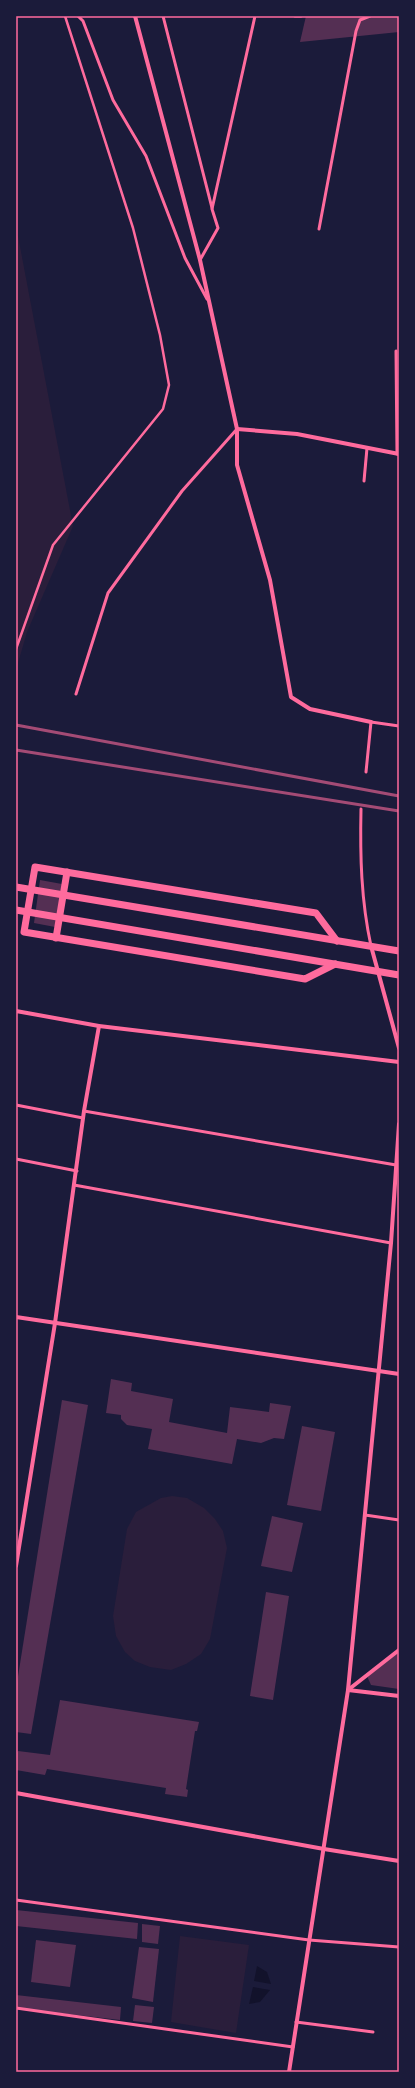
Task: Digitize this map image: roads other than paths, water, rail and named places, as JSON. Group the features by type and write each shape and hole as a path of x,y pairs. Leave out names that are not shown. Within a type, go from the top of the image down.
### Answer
{"street":[{"path":"135,16 200,260 238,428 237,466 270,580 291,697 310,709 371,722"},
{"path":"238,428 297,434 398,454"},
{"path":"335,964 305,979 24,932 35,867 316,913 337,941"},
{"path":"56,938 67,872"},
{"path":"16,887 399,951"},
{"path":"16,910 399,975"},
{"path":"371,946 399,1048"},
{"path":"16,1011 100,1026 399,1062"},
{"path":"16,1566 55,1323 84,1111 100,1026"},
{"path":"289,2072 348,1690 391,1243 399,1124"},
{"path":"16,1317 399,1374"},
{"path":"348,1690 399,1650"},
{"path":"348,1690 399,1696"},
{"path":"16,1793 324,1849 399,1861"}],"lane":[{"path":"78,16 83,21 113,100 146,156 186,258 209,302"},
{"path":"163,16 218,228 200,260"},
{"path":"212,209 255,16"},
{"path":"295,16 301,16"},
{"path":"319,229 356,32 360,20 370,16"},
{"path":"396,351 398,454"},
{"path":"76,694 108,593 182,491 238,428"},
{"path":"364,481 367,448"},
{"path":"366,772 371,722 399,726"},
{"path":"361,809 360,854 364,915 371,946"},
{"path":"16,1105 83,1118"},
{"path":"84,1111 396,1165"},
{"path":"16,1159 77,1171"},
{"path":"74,1185 391,1243"},
{"path":"365,1515 399,1520"},
{"path":"16,1900 309,1940 399,1947"},
{"path":"16,2008 293,2047"},
{"path":"296,2022 373,2032"}],"railway":[{"path":"16,725 399,796"},
{"path":"16,750 399,811"}]}
